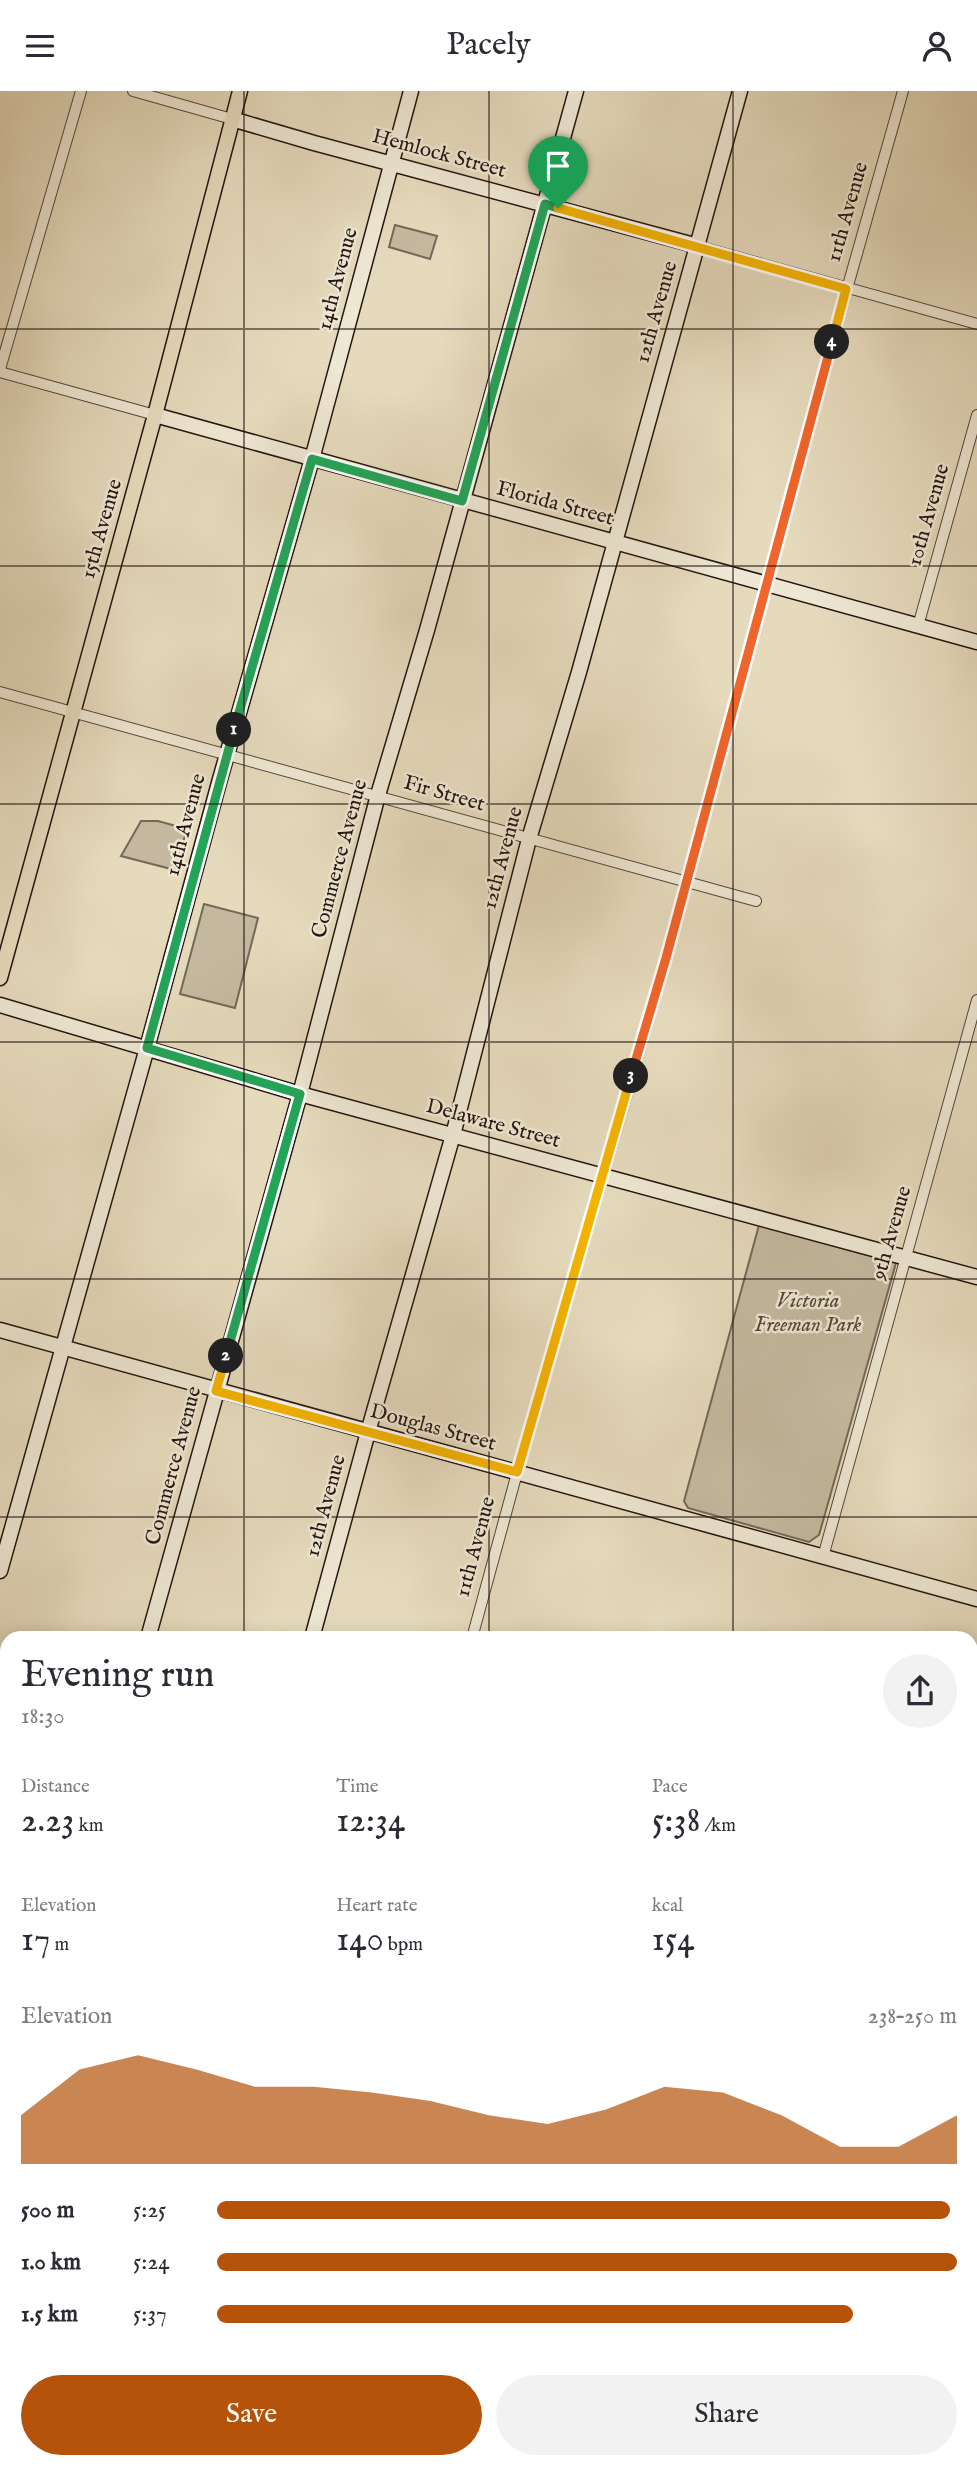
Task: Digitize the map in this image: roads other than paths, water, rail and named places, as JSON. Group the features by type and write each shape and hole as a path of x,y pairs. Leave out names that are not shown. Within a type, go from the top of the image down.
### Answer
{"main road":[{"name":"15th Avenue","path":"0,978 155,415 240,91"}],"street":[{"path":"0,370 81,91"},
{"name":"Hemlock Street","path":"133,91 977,324"},
{"name":"14th Avenue","path":"0,1571 227,753 312,459 411,91"},
{"name":"Commerce Avenue","path":"150,1631 300,1094 378,795 428,630 576,91"},
{"name":"12th Avenue","path":"314,1631 453,1135 529,839 579,672 613,541 740,91"},
{"name":"11th Avenue","path":"473,1631 664,966 846,289 903,91"},
{"name":"Florida Street","path":"0,370 462,501 977,642"},
{"name":"10th Avenue","path":"918,626 977,415"},
{"name":"Fir Street","path":"0,692 756,901"},
{"name":"9th Avenue","path":"823,1557 977,1000"},
{"name":"Delaware Street","path":"0,1005 300,1094 977,1277"},
{"name":"Douglas Street","path":"0,1330 977,1599"}],"park label":[{"name":"Victoria Freeman Park","path":"808,1313"}]}
